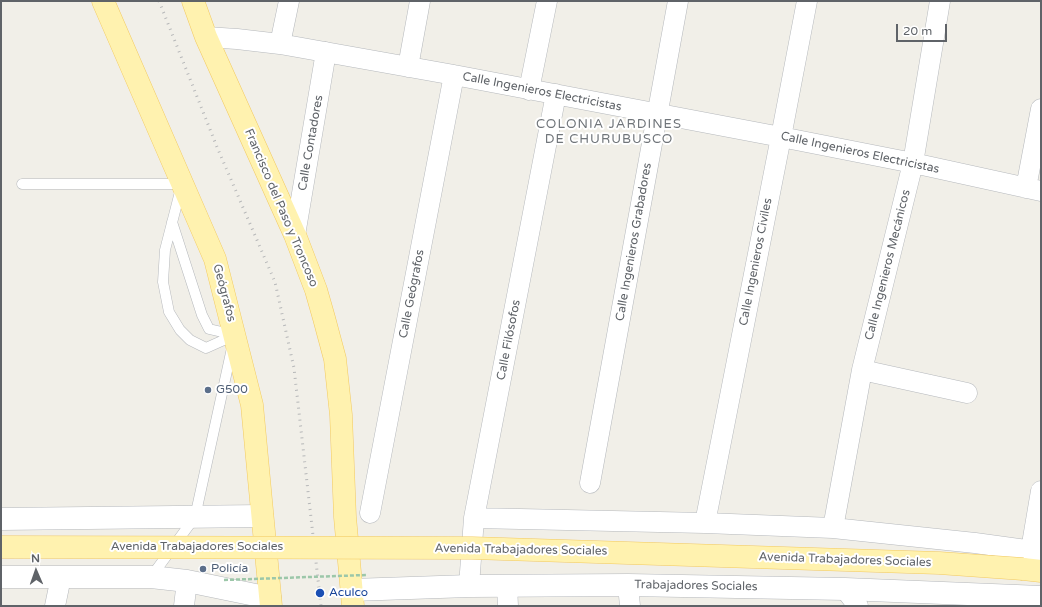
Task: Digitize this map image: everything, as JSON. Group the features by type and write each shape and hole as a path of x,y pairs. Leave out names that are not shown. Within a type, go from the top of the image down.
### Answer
{"main road":[{"name":"Geógrafos","path":"103,1 215,259 252,405 270,602"},
{"name":"Francisco del Paso y Troncoso","path":"193,1 206,37 295,234 316,290 334,359 342,415 345,517 357,590"},
{"name":"Avenida Trabajadores Sociales","path":"1,547 472,548 939,563 1034,560"}],"street":[{"path":"280,44 289,1"},
{"path":"408,68 420,1"},
{"path":"529,90 547,1"},
{"name":"Calle Ingenieros Grabadores","path":"590,484 678,1"},
{"name":"Calle Ingenieros Civiles","path":"705,523 807,1"},
{"name":"Calle Ingenieros Mecánicos","path":"833,528 862,370 913,163 940,1"},
{"name":"Calle Ingenieros Electricistas","path":"206,37 280,44 454,75 913,163 1033,190"},
{"name":"Calle Contadores","path":"295,234 326,52"},
{"name":"Calle Geógrafos","path":"370,513 454,75"},
{"name":"Calle Filósofos","path":"469,586 474,518 556,94"},
{"path":"1033,190 1041,109"},
{"path":"862,370 967,393"},
{"path":"474,518 705,523 833,528 1034,560 1041,491"},
{"path":"1,519 262,516"},
{"path":"1,577 151,576 187,582 270,602"},
{"path":"55,606 61,577"},
{"path":"184,606 187,582"},
{"path":"628,584 630,606"},
{"name":"Trabajadores Sociales","path":"357,590 469,586 508,596 628,584 845,589 1041,597"},
{"path":"845,589 858,606"}],"lane":[{"path":"22,184 182,184 165,250 163,282 169,312 180,330 190,340 206,348 235,335"},
{"path":"172,222 202,316 209,329 235,335"},
{"path":"151,576 195,517 235,335"}],"path":[{"path":"224,580 357,590"}],"railway":[{"path":"159,1 217,147 275,282 294,368 321,606"}],"place":[{"name":"G500","path":"208,390"},
{"name":"Policía","path":"203,569"},
{"name":"Aculco","path":"320,593"}],"district":[{"name":"COLONIA JARDINES DE CHURUBUSCO","path":"609,132"}]}
